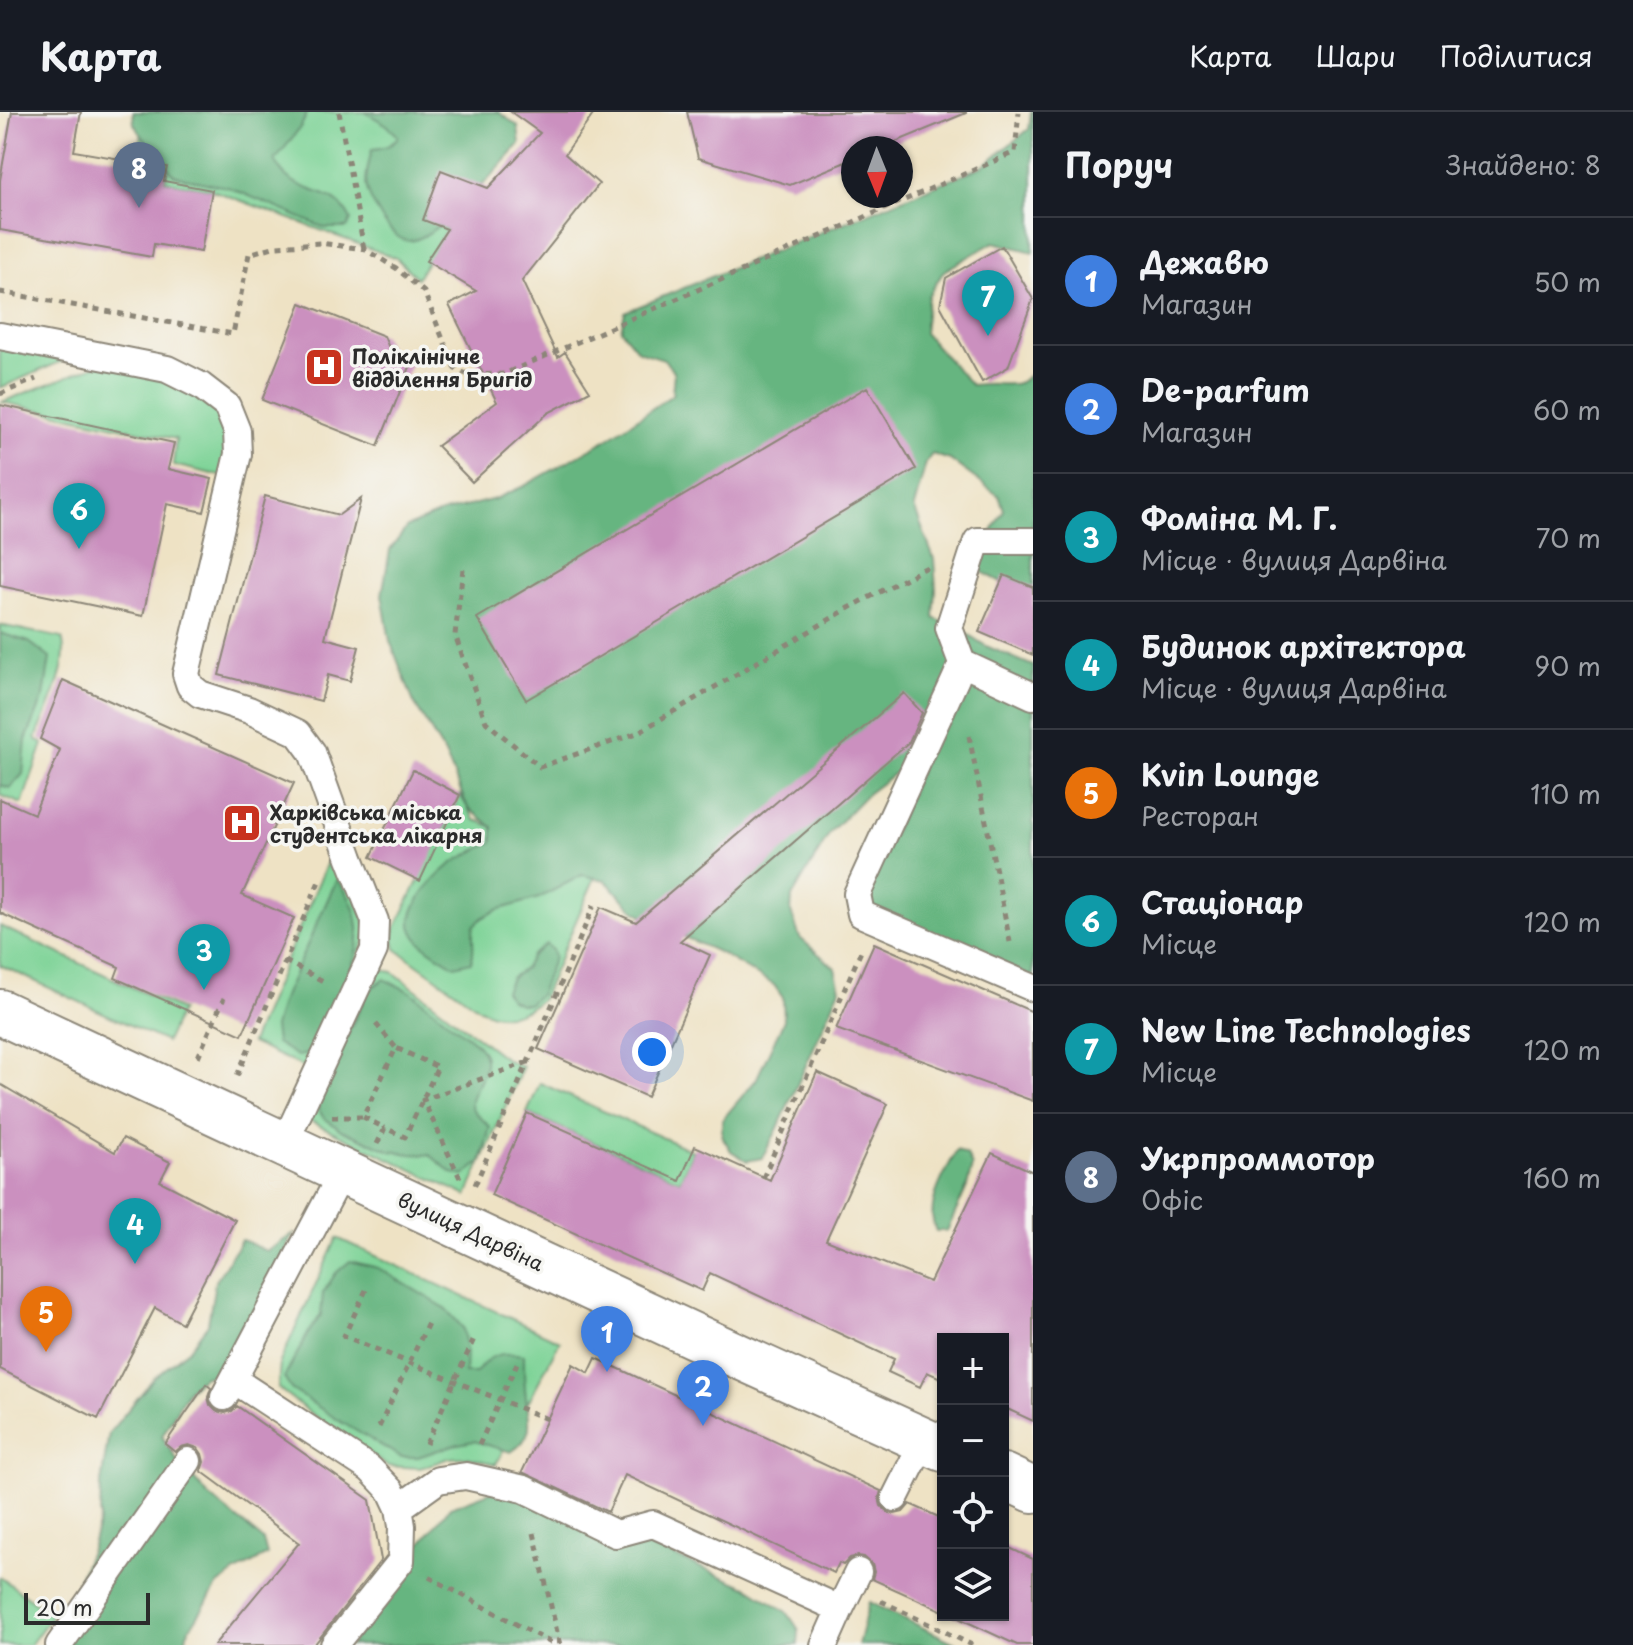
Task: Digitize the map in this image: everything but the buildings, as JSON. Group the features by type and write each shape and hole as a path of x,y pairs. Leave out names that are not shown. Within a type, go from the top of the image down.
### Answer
{"street":[{"name":"вулиця Дарвіна","path":"0,1012 284,1144 358,1161 708,1343 933,1444"},
{"path":"1005,1477 1033,1490"}],"lane":[{"path":"0,336 167,369 201,386 227,406 237,431 238,454 186,674 190,686 200,694 249,710 298,733 312,752 375,921 374,950 284,1144"},
{"path":"1025,985 861,914 857,894 959,671 949,628 977,541 1033,541"},
{"path":"959,671 1033,696"},
{"path":"334,1645 401,1561 399,1508 391,1491 370,1469 229,1388 358,1161"},
{"path":"895,1498 933,1444"},
{"path":"59,1645 188,1461"},
{"path":"399,1508 438,1480 466,1476 524,1489 616,1534 653,1524 850,1589 824,1645"}],"path":[{"path":"339,112 364,249"},
{"path":"0,292 233,334 249,254 276,246 320,243 364,249 396,268 424,292 455,369 469,375 504,374 1015,152 1019,112"},
{"path":"463,569 455,635 486,722 540,767 637,733 849,608 977,541"},
{"path":"959,671 1004,904 1025,985"},
{"path":"233,1084 340,831"},
{"path":"469,1197 594,905"},
{"path":"763,1178 875,920"},
{"path":"194,1065 224,998"},
{"path":"396,1048 438,1067 405,1137 385,1128 363,1117 396,1048"},
{"path":"423,1100 528,1062"},
{"path":"423,1100 463,1183"},
{"path":"358,1161 385,1128"},
{"path":"366,1290 344,1336 547,1419"},
{"path":"379,1427 430,1319"},
{"path":"426,1444 474,1339"},
{"path":"476,1451 519,1359"},
{"path":"524,1489 557,1645"},
{"path":"401,1561 557,1645"},
{"path":"850,1589 972,1645"}],"green space":[{"path":"133,112 308,112 275,161 283,174 296,183 338,202 351,220 347,228 325,228 228,187 174,175 134,124"},
{"path":"146,112 431,112 423,219 447,229 417,278 396,258 212,190 165,181 167,167 136,162"},
{"path":"365,112 498,112 518,126 520,144 451,215 421,237 410,241 401,239 384,223 368,192 367,171 372,149 387,146 398,136 387,125"},
{"path":"1033,112 1033,252 994,242 944,271 928,296 924,333 971,385 1013,384 1033,372 1033,591 1007,585 980,571 983,554 1004,510 999,496 950,460 932,454 926,463 914,507 934,559 934,618 986,646 1033,666 1033,977 872,909 870,887 920,770 899,770 867,794 831,831 792,897 791,912 800,938 835,968 840,989 762,1158 747,1161 731,1151 722,1136 722,1120 756,1080 784,1020 783,998 774,985 720,953 660,926 633,909 605,880 582,875 539,898 497,910 482,918 474,926 471,962 455,966 430,950 415,935 411,921 422,895 454,862 493,842 493,827 468,808 445,754 414,703 390,641 382,595 390,550 407,527 441,513 495,499 524,486 604,441 672,395 674,373 664,359 638,351 621,330 625,312 880,208 913,208 913,195 983,166 1029,129"},
{"path":"0,340 76,355 0,388"},
{"path":"99,364 193,388 230,426 221,476 173,465 176,439 2,402"},
{"path":"0,625 62,638 64,649 56,688 36,739 43,744 22,804 0,795"},
{"path":"0,633 29,642 50,658 44,696 26,740 23,774 10,788 0,785"},
{"path":"460,795 475,820 599,868 542,999 512,1014 497,1015 480,1009 396,949 394,941 394,931"},
{"path":"336,841 368,932 312,1071 251,1043"},
{"path":"337,879 355,911 358,941 355,956 321,1036 309,1054 297,1056 276,1043 274,1027 281,1003"},
{"path":"0,926 181,1010 166,1042 0,965"},
{"path":"546,944 554,957 540,994 528,1004 511,1000 505,991 511,978 525,968 532,955"},
{"path":"375,970 393,972 507,1060 523,1066 467,1196 304,1118"},
{"path":"384,979 411,992 476,1043 484,1054 484,1070 471,1103 474,1111 490,1127 481,1162 464,1176 452,1173 430,1155 391,1151 341,1130 323,1117 315,1103 368,991"},
{"path":"540,1083 693,1151 680,1181 527,1113"},
{"path":"957,1150 967,1155 972,1166 967,1187 947,1231 936,1231 934,1200"},
{"path":"295,1233 283,1264 222,1375 204,1376 188,1390 162,1436 177,1460 209,1496 263,1540 267,1555 218,1585 187,1633 185,1645 45,1645 71,1597 100,1519 101,1483 109,1433 154,1378 188,1350 208,1324 215,1282 241,1240 267,1251"},
{"path":"337,1238 560,1341 496,1464 466,1457 449,1458 420,1468 387,1466 278,1388 280,1362"},
{"path":"350,1261 378,1268 445,1308 463,1328 465,1373 476,1373 486,1361 497,1355 524,1355 529,1424 520,1445 511,1452 474,1441 418,1457 401,1457 291,1389 284,1378 321,1315 323,1293 336,1273"},
{"path":"492,1491 577,1515 749,1588 787,1612 799,1630 798,1645 350,1645 388,1594 416,1549 450,1507"},
{"path":"0,1577 52,1615 30,1645 0,1645"},
{"path":"869,1602 959,1645 858,1645"}],"place":[{"name":"Укрпроммотор","path":"139,208"},
{"name":"New Line Technologies","path":"988,336"},
{"name":"Поліклінічне відділення Бригід","path":"324,367"},
{"name":"Стаціонар","path":"79,549"},
{"name":"Харківська міська студентська лікарня","path":"242,823"},
{"name":"Фоміна М. Г.","path":"204,990"},
{"name":"Будинок архітектора","path":"135,1264"},
{"name":"Kvin Lounge","path":"46,1352"},
{"name":"Дежавю","path":"607,1372"},
{"name":"De-parfum","path":"703,1426"}]}
